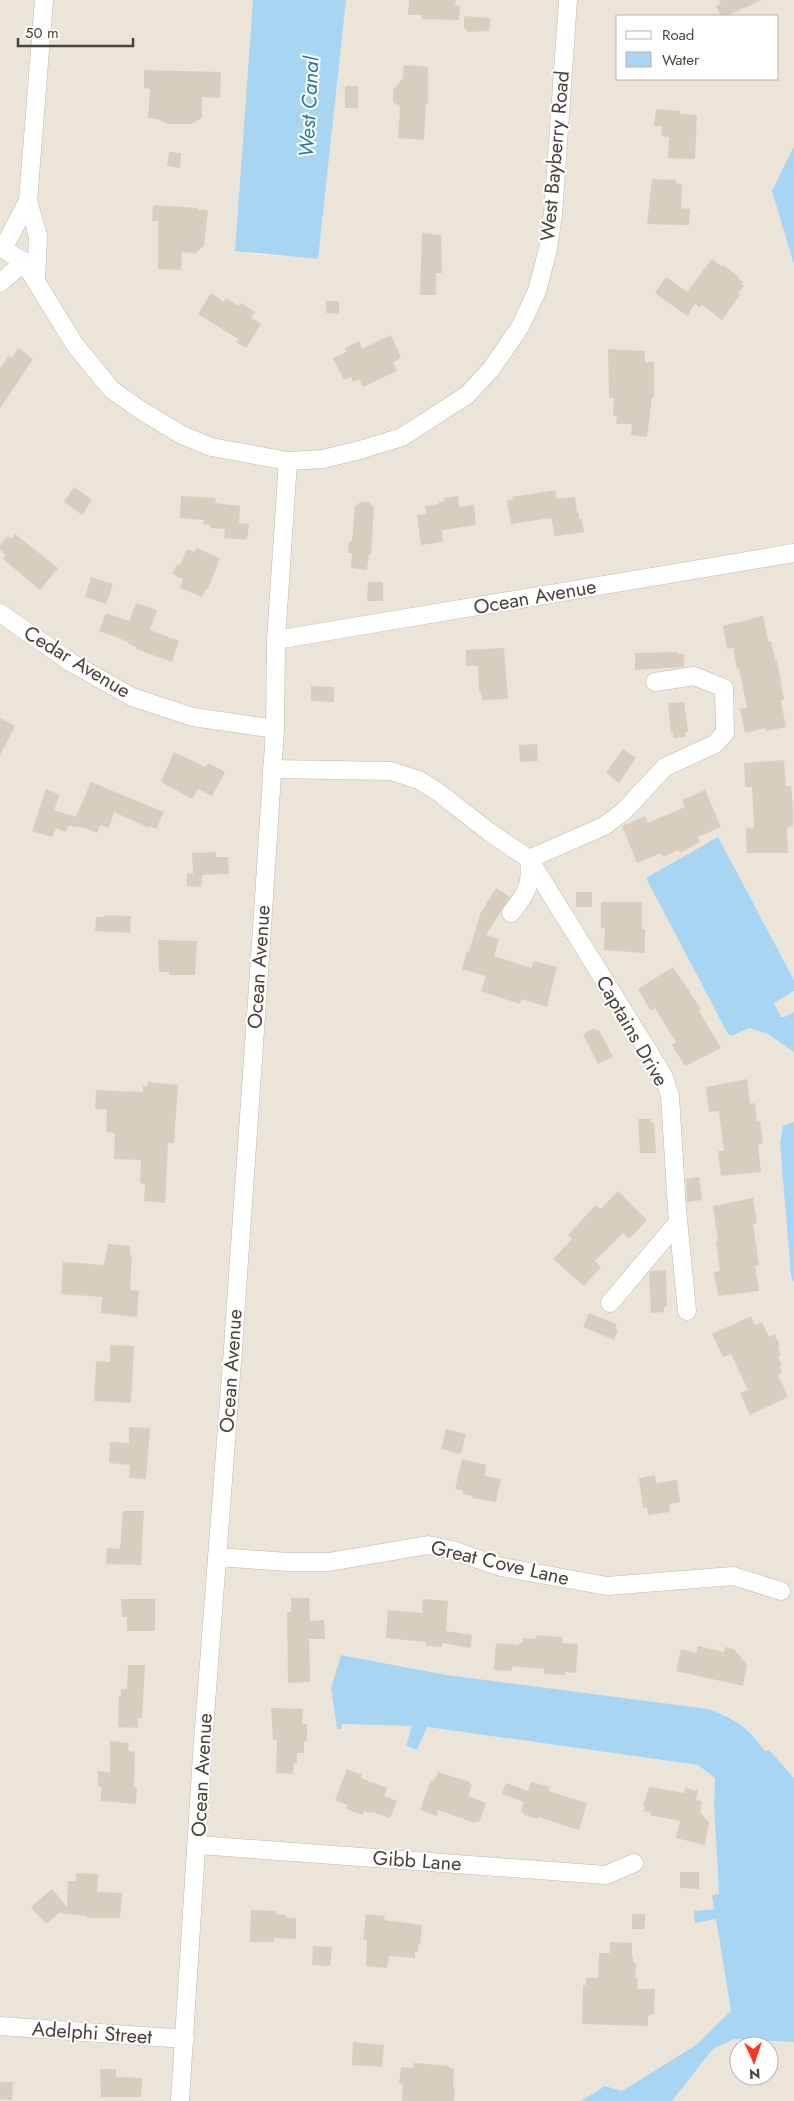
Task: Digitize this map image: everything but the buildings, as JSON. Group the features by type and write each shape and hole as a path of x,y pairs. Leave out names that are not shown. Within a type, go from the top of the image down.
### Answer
{"street":[{"path":"36,281 38,236 28,201 44,0"},
{"name":"West Bayberry Road","path":"24,262 75,345 112,390 182,435 211,447 288,461 323,459 402,437 466,395 492,368 520,327 537,291 548,249 553,214 568,0"},
{"path":"0,283 24,262 1,248 28,201"},
{"name":"Ocean Avenue","path":"180,2101 198,1845 202,1755 275,729 276,640 288,461"},
{"name":"Ocean Avenue","path":"276,640 794,553"},
{"name":"Cedar Avenue","path":"0,613 72,663 132,697 193,717 275,729"},
{"path":"511,912 522,900 531,876 529,858 604,826 623,812 665,766 715,744 725,733 724,688 694,676 655,682"},
{"name":"Captains Drive","path":"272,768 391,771 419,780 438,792 488,831 529,858 662,1075 670,1096 678,1222 688,1310"},
{"path":"610,1303 678,1222"},
{"name":"Great Cove Lane","path":"217,1557 288,1562 328,1562 428,1544 501,1567 607,1586 733,1576 780,1591"},
{"name":"Gibb Lane","path":"198,1845 606,1876 634,1862"},
{"name":"Adelphi Street","path":"0,2026 185,2039"}],"shaded area":[{"path":"0,0 264,0 249,254 315,258 330,0 794,0 794,146 772,191 794,265 794,980 718,837 731,1036 749,1027 768,1034 794,1052 794,1122 783,1126 780,1144 791,1276 794,1283 794,1778 769,1750 765,1752 750,1732 738,1722 725,1715 447,1675 342,1655 342,1724 412,1726 417,1750 426,1727 698,1765 715,1778 714,1806 719,1894 714,1909 694,1911 716,1919 731,2011 696,2045 622,2091 605,2086 581,2101 0,2101"},
{"path":"794,991 794,1012 781,1017 774,1002"},
{"path":"729,2041 729,2086 779,2086 779,2041 794,2042 794,2101 672,2101 713,2049"}],"water":[{"name":"West Canal","path":"253,0 346,0 318,259 235,251"},
{"path":"794,146 794,265 772,191"},
{"path":"718,837 794,980 794,991 774,1003 781,1017 794,1012 794,1052 768,1034 749,1028 731,1036 728,1034 646,878"},
{"path":"794,1122 794,1283 791,1276 780,1144 783,1126"},
{"path":"341,1655 447,1675 708,1709 741,1725 765,1751 769,1750 794,1778 794,2042 779,2041 779,2036 729,2036 729,2041 713,2049 672,2101 581,2101 605,2086 622,2091 696,2045 731,2011 716,1919 695,1923 694,1911 714,1909 712,1895 719,1894 714,1806 715,1778 698,1765 427,1727 417,1750 406,1746 412,1726 342,1724 341,1729 337,1729 331,1688"}]}
